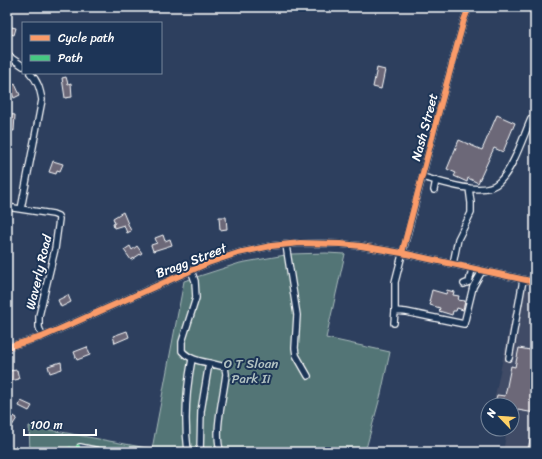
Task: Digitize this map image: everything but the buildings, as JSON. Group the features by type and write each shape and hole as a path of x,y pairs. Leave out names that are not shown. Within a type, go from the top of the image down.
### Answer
{"street":[{"name":"Nash Street","path":"394,323 394,282 439,111 464,20 469,7"},
{"path":"7,55 22,65"},
{"path":"7,207 21,209 42,100 40,88 35,78 31,74"},
{"path":"422,176 469,188 487,188 496,185 500,182 510,167 531,119"},
{"path":"434,190 436,180"},
{"path":"453,264 458,239 471,213 469,188"},
{"name":"Waverly Road","path":"21,209 53,214 58,216 60,223 39,316 39,327 42,337"},
{"name":"Bragg Street","path":"7,347 42,337 191,270 238,253 271,246 300,243 361,246 535,282"},
{"path":"286,245 297,315 296,355 308,376"},
{"path":"472,269 469,282 464,284 473,287"},
{"path":"191,270 195,281 196,298 181,346 182,351 192,359 225,367 226,374 219,420 219,444 222,452"},
{"path":"395,311 464,324 473,287 482,271"},
{"path":"509,358 523,280"},
{"path":"188,452 185,410 192,359"},
{"path":"200,452 201,411 209,363"},
{"path":"80,448 104,452"}],"shaded area":[{"path":"518,288 535,291 535,452 503,452 506,437 520,437 520,397 495,397"}],"green space":[{"name":"O T Sloan Park Ii","path":"291,254 345,254 326,338 390,352 381,394 365,452 30,452 29,426 152,449 184,281 240,263"}],"marked path":[{"path":"62,452 80,447"}],"cycle path":[{"path":"402,253 439,111 464,20 469,7"},
{"path":"7,347 42,337 208,263 238,253 271,246 300,243 361,246 402,253 535,282"}]}
